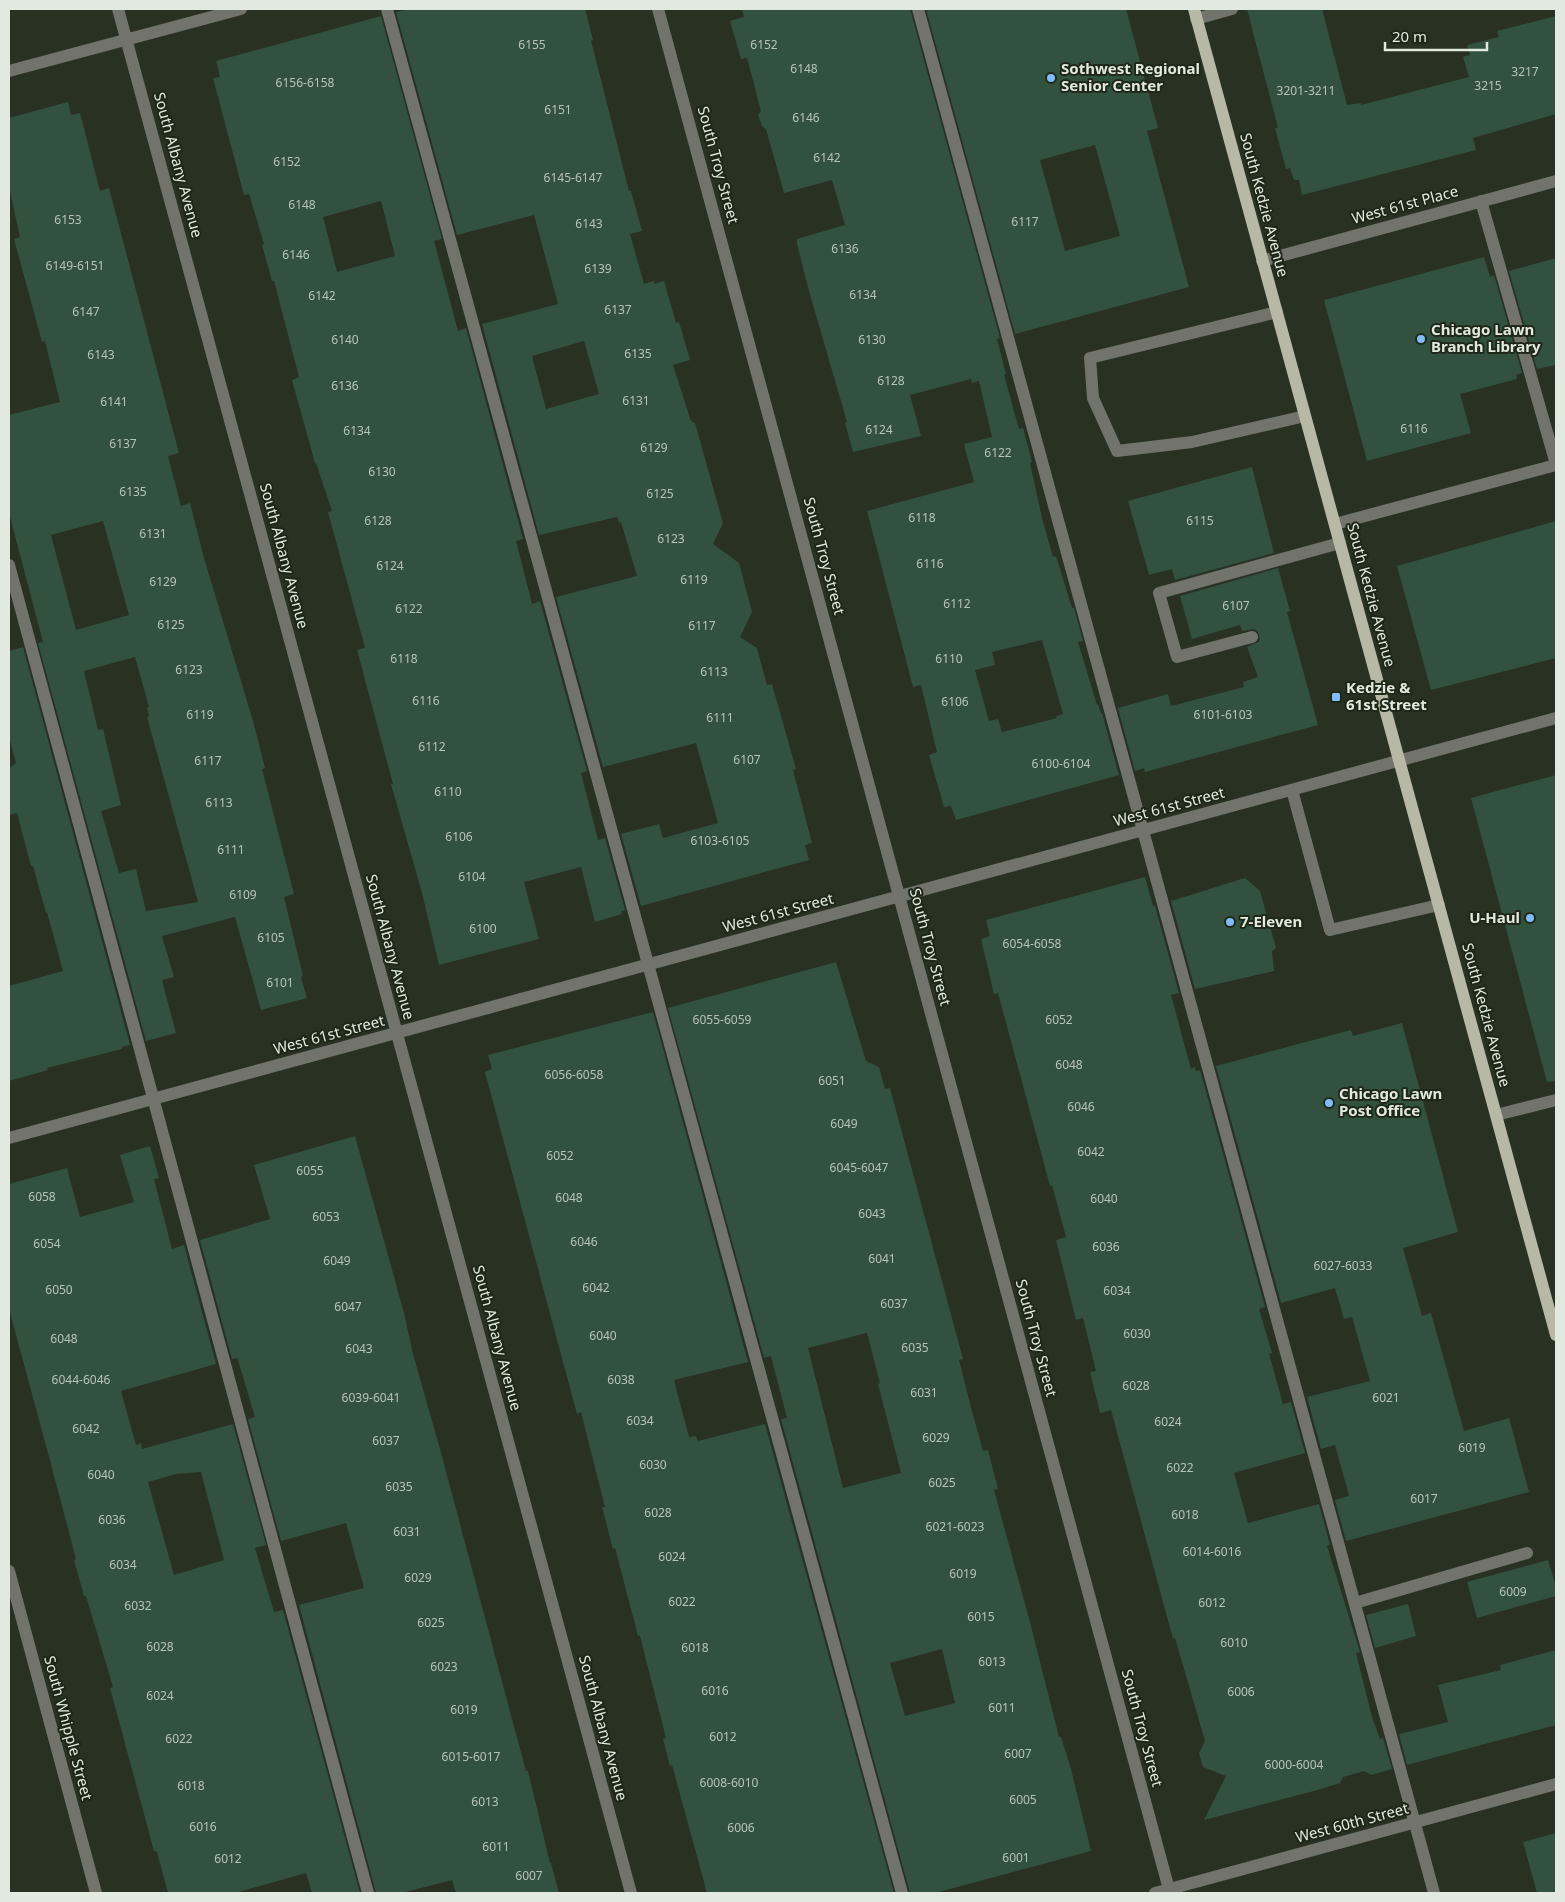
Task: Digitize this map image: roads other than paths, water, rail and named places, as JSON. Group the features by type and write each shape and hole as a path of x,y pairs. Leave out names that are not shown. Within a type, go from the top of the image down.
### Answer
{"main road":[{"name":"South Kedzie Avenue","path":"1195,14 1556,1335"}],"street":[{"name":"South Albany Avenue","path":"118,9 631,1893"},
{"path":"9,71 241,9"},
{"path":"386,9 902,1893"},
{"name":"South Troy Street","path":"658,9 1169,1891"},
{"path":"918,9 1434,1893"},
{"path":"1195,14 1232,9"},
{"name":"West 61st Place","path":"1262,261 1556,181"},
{"path":"1335,524 1555,458 1481,201"},
{"path":"1276,312 1090,358 1093,398 1117,451 1192,442 1305,416"},
{"path":"1252,637 1177,657 1159,593 1340,543"},
{"path":"9,565 368,1893"},
{"name":"West 61st Street","path":"9,1138 1556,718"},
{"path":"1292,790 1330,930 1439,905"},
{"path":"1496,1115 1556,1100"},
{"path":"1355,1603 1527,1553"},
{"name":"South Whipple Street","path":"9,1571 96,1893"},
{"name":"West 60th Street","path":"1155,1893 1169,1891 1556,1784"}],"place":[{"name":"Sothwest Regional Senior Center","path":"1051,78"},
{"name":"Chicago Lawn Branch Library","path":"1421,339"},
{"name":"Kedzie & 61st Street","path":"1336,697"},
{"name":"U-Haul","path":"1530,918"},
{"name":"7-Eleven","path":"1230,922"},
{"name":"Chicago Lawn Post Office","path":"1329,1103"}]}
